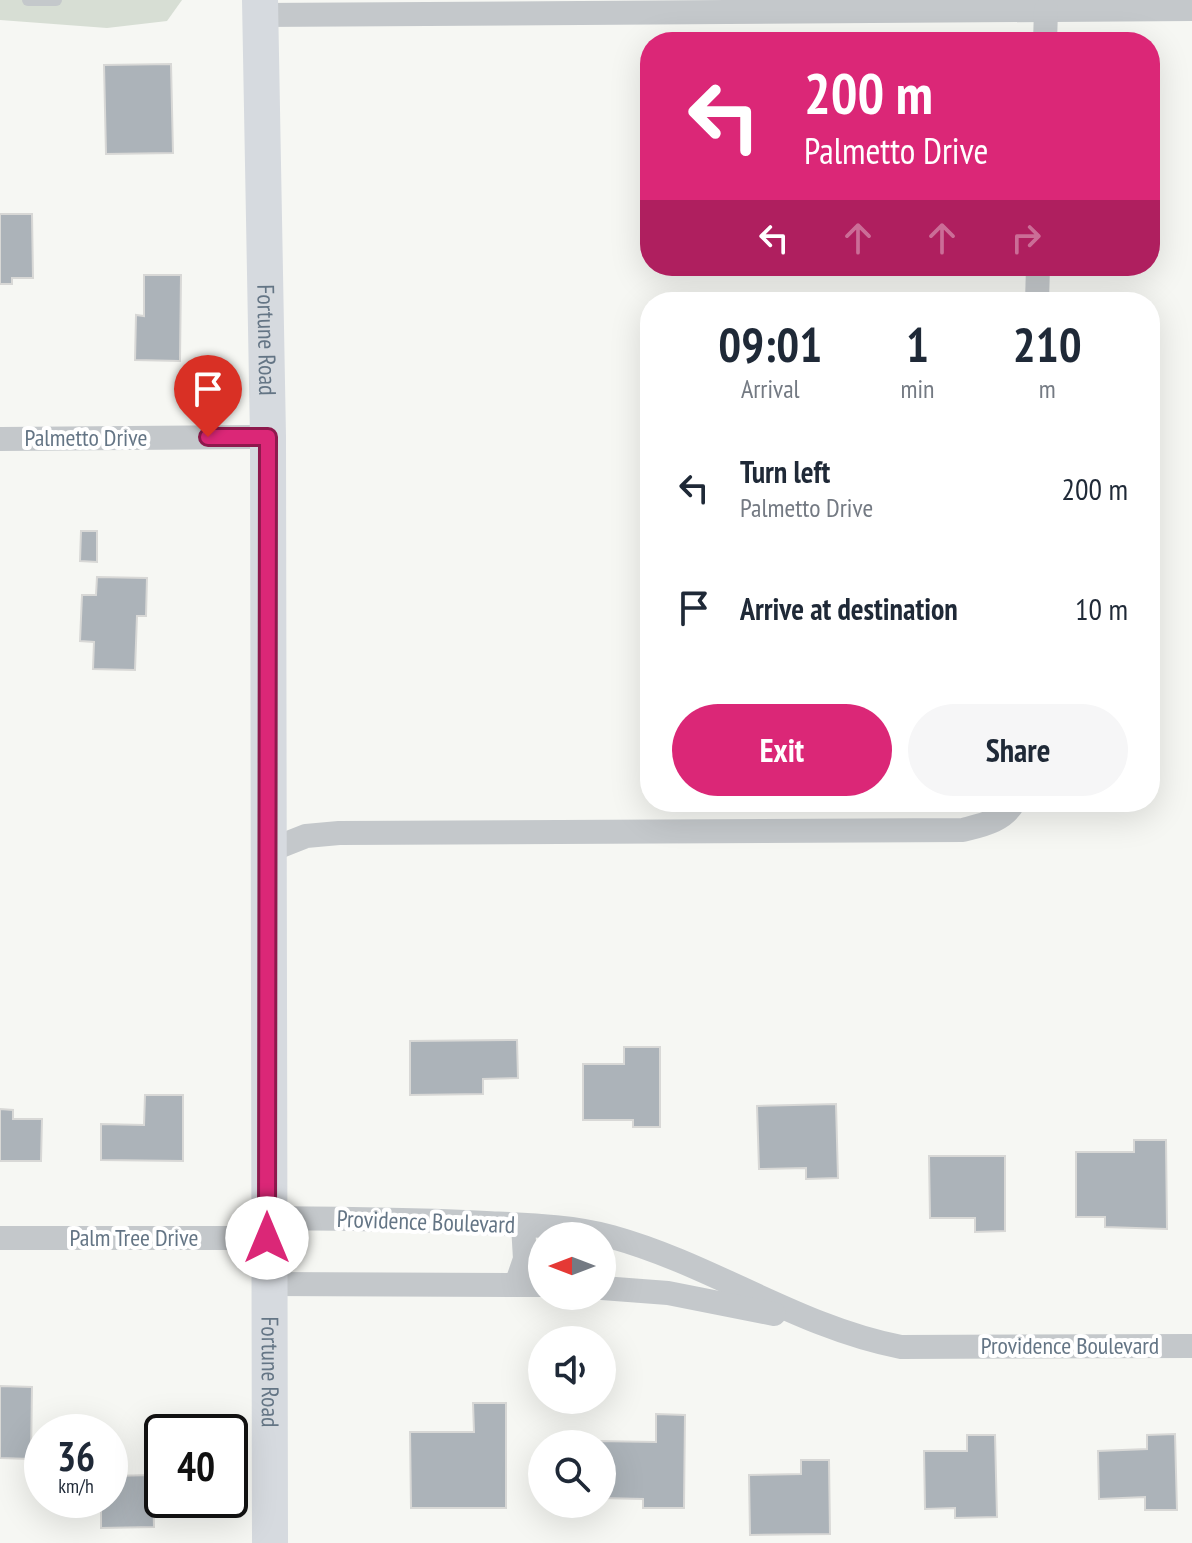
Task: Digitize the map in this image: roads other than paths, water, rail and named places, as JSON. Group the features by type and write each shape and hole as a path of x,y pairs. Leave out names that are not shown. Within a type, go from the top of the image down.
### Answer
{"street":[{"path":"260,8 1192,9"},
{"name":"Fortune Road","path":"260,8 268,437 267,1228 270,1543"},
{"path":"1045,32 1046,10"},
{"name":"Palmetto Drive","path":"0,439 268,437"},
{"path":"268,851 306,836 339,833 963,830 990,823 1007,812"},
{"path":"516,1285 525,1259 523,1225"},
{"name":"Providence Boulevard","path":"267,1228 523,1225 610,1237 680,1260 807,1320 866,1340 901,1347 1192,1346"},
{"name":"Palm Tree Drive","path":"0,1238 267,1228"},
{"path":"268,1284 528,1285"},
{"name":"Providence Boulevard","path":"616,1289 668,1293 807,1320"}],"lane":[{"path":"28,0 56,0"}]}
